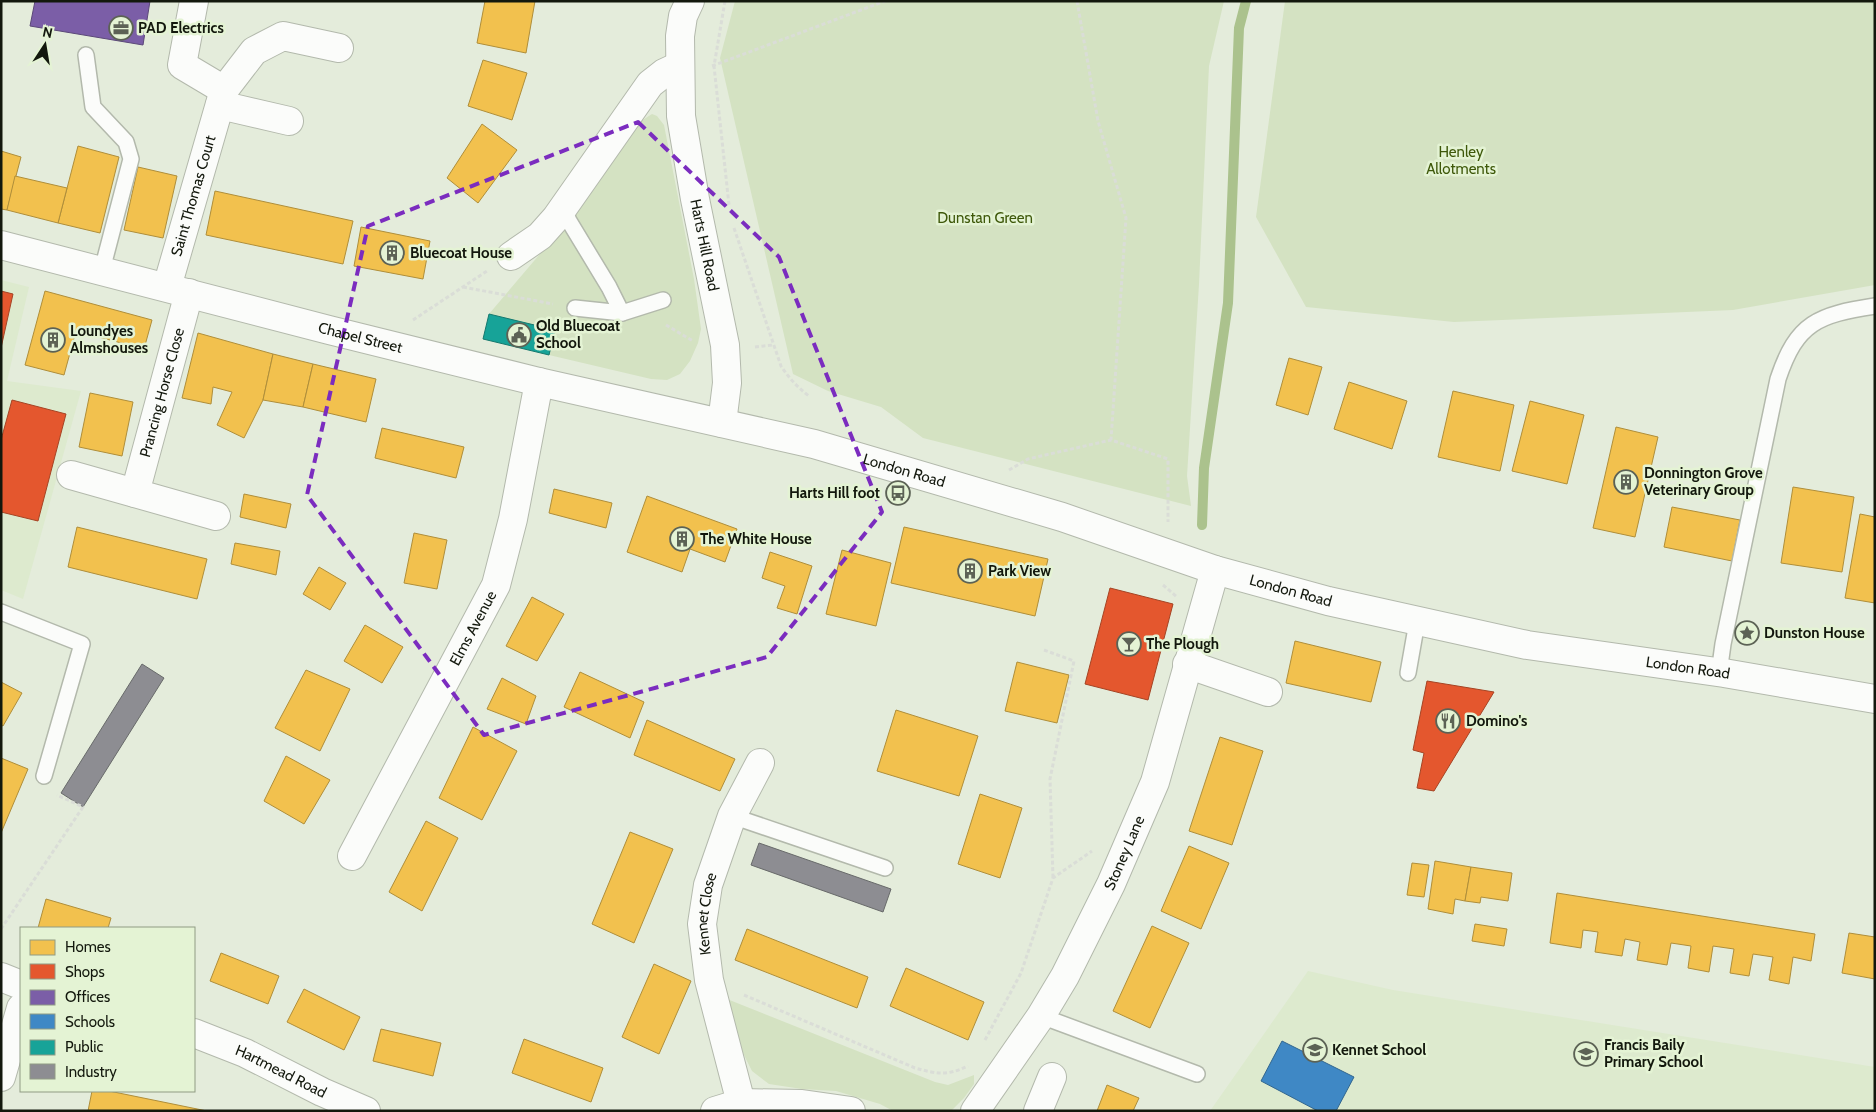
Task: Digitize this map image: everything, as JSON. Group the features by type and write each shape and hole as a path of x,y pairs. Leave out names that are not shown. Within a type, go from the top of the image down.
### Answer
{"street":[{"path":"194,1 182,65 222,98 289,122"},
{"name":"Harts Hill Road","path":"690,1 683,16 680,36 681,116 697,208 725,344 727,383 722,423"},
{"name":"Saint Thomas Court","path":"178,290 222,98 254,51 283,36 339,48"},
{"path":"511,256 540,236 564,207 650,84 679,66"},
{"name":"Chapel Street","path":"1,245 539,382 722,423"},
{"name":"Prancing Horse Close","path":"135,493 178,290"},
{"name":"Elms Avenue","path":"352,856 496,585 512,519 539,382"},
{"name":"London Road","path":"722,423 814,444 1062,516 1215,570 1328,601 1527,645 1720,673 1875,699"},
{"path":"71,476 216,516"},
{"name":"Stoney Lane","path":"975,1111 1041,1016 1065,976 1111,884 1155,782 1215,570"},
{"path":"1187,664 1268,692"},
{"name":"Kennet Close","path":"741,1103 709,980 702,924 708,885 732,816 760,762"},
{"path":"1,977 20,984"},
{"path":"1,1077 20,1011"},
{"name":"Hartmead Road","path":"195,1033 245,1053 322,1092 366,1111"},
{"path":"1038,1111 1052,1077"},
{"path":"715,1111 741,1103 802,1104 852,1111"}],"lane":[{"path":"86,54 93,107 126,142 131,159 102,270"},
{"path":"564,207 568,221 609,287 622,313"},
{"path":"575,308 622,313 663,300"},
{"path":"1720,673 1725,635 1776,389 1785,356 1796,339 1809,326 1823,317 1841,311 1875,306"},
{"path":"1,612 82,644 44,776"},
{"path":"1408,673 1417,622"},
{"path":"732,816 885,868"},
{"path":"1041,1016 1198,1074"}],"path":[{"path":"725,1 714,66 730,210"},
{"path":"679,66 714,66 885,1"},
{"path":"1077,1 1098,121 1126,218 1111,440"},
{"path":"731,219 781,366 789,379 809,396"},
{"path":"402,347 408,324 511,256"},
{"path":"463,287 575,308"},
{"path":"642,307 657,320 695,342"},
{"path":"755,347 773,344"},
{"path":"1004,473 1028,458 1111,440 1168,459 1168,523"},
{"path":"981,1047 1021,973 1053,878 1050,779 1074,661 1044,650"},
{"path":"1,928 83,807 58,795 44,776"},
{"path":"1053,878 1096,849"},
{"path":"709,980 915,1068 936,1074 954,1073 972,1064"}],"highlighted area":[{"path":"638,122 779,257 882,512 767,657 484,735 307,495 368,226"}],"shaded area":[{"path":"1,280 29,287 7,381 81,391 23,599 1,590"},
{"name":"Francis Baily Primary School","path":"1308,971 1393,990 1875,1067 1875,1111 1210,1111"}],"green space":[{"name":"Dunstan Green","path":"735,1 1224,1 1209,66 1199,284 1187,476 1191,506 923,438 881,407 828,391 793,374 720,58"},
{"name":"Henley Allotments","path":"1285,1 1875,1 1875,285 1733,310 1454,322 1306,307 1256,217"},
{"path":"652,114 657,116 664,125 694,279 701,329 698,343 690,361 680,374 667,380 651,379 549,355 555,330 489,314 590,195 641,121"},
{"path":"727,999 935,1082 948,1085 974,1075 974,1084 951,1111 893,1111 880,1104 836,1091 802,1089 769,1084 752,1071 745,1057 734,1032"}],"building: Homes":[{"path":"485,1 535,1 526,53 477,43"},
{"path":"483,60 527,73 512,120 468,106"},
{"path":"482,124 517,150 478,203 447,178"},
{"path":"78,146 119,157 100,233 58,223"},
{"path":"1,151 21,157 7,210 1,209"},
{"path":"138,167 177,176 163,238 124,230"},
{"path":"15,176 67,188 58,223 7,210"},
{"path":"215,191 353,221 343,264 206,235"},
{"name":"Bluecoat House","path":"361,227 430,241 423,279 354,266"},
{"name":"Loundyes Almshouses","path":"45,291 152,320 144,349 76,331 64,375 25,365"},
{"path":"198,333 273,354 263,400 244,438 217,425 232,392 213,387 211,404 182,398"},
{"path":"273,354 313,364 303,407 263,400"},
{"path":"1289,358 1322,367 1308,415 1276,405"},
{"path":"313,364 376,379 366,422 303,407"},
{"path":"1349,382 1407,401 1392,449 1334,429"},
{"path":"1453,391 1514,405 1500,471 1438,457"},
{"path":"90,393 133,402 122,456 79,447"},
{"path":"1530,401 1584,415 1567,484 1512,471"},
{"name":"Donnington Grove Veterinary Group","path":"1616,427 1658,437 1635,537 1593,528"},
{"path":"382,428 464,447 456,478 375,458"},
{"path":"1793,487 1854,497 1842,572 1781,563"},
{"path":"554,489 612,503 606,528 549,513"},
{"path":"244,494 291,504 286,528 240,517"},
{"name":"The White House","path":"647,496 737,529 725,562 690,549 682,572 627,552"},
{"path":"1672,507 1740,520 1732,561 1664,547"},
{"path":"1860,514 1875,517 1875,603 1845,598"},
{"path":"77,527 207,559 197,599 68,567"},
{"name":"Park View","path":"904,527 1048,559 1035,616 891,583"},
{"path":"414,533 447,540 437,589 404,583"},
{"path":"235,543 280,551 276,575 231,564"},
{"path":"842,550 891,563 876,626 826,614"},
{"path":"770,552 812,566 797,614 777,608 785,586 762,578"},
{"path":"319,567 346,583 330,610 303,594"},
{"path":"532,597 564,614 537,661 506,646"},
{"path":"365,625 403,647 382,683 344,661"},
{"path":"1295,641 1381,662 1371,702 1286,683"},
{"path":"1017,662 1069,675 1057,723 1005,711"},
{"path":"306,670 350,689 320,751 275,728"},
{"path":"580,672 644,702 630,738 564,707"},
{"path":"502,678 536,696 526,724 487,709"},
{"path":"1,682 22,693 3,726 1,725"},
{"path":"896,710 978,736 959,796 877,771"},
{"path":"647,720 735,759 720,791 634,755"},
{"path":"473,727 517,751 482,820 439,798"},
{"path":"1220,737 1263,751 1232,845 1189,831"},
{"path":"286,756 330,780 304,824 264,801"},
{"path":"1,758 28,769 1,833"},
{"path":"980,794 1022,808 1000,878 958,864"},
{"path":"426,821 458,838 422,911 389,892"},
{"path":"630,832 673,849 634,943 592,924"},
{"path":"1189,846 1229,863 1201,929 1161,911"},
{"path":"1435,861 1471,867 1465,901 1455,899 1453,914 1428,909"},
{"path":"1412,863 1429,865 1424,897 1407,895"},
{"path":"1471,867 1512,873 1508,901 1481,897 1480,903 1465,901"},
{"path":"1557,893 1815,934 1811,961 1793,957 1789,984 1769,980 1773,957 1753,954 1749,976 1730,973 1734,949 1713,946 1709,972 1688,968 1691,946 1671,943 1667,965 1637,960 1640,942 1625,939 1622,956 1595,952 1598,932 1583,930 1581,948 1550,943"},
{"path":"46,899 111,918 108,927 38,927"},
{"path":"1475,924 1507,929 1504,946 1472,941"},
{"path":"1152,926 1189,943 1150,1028 1113,1011"},
{"path":"747,929 868,977 857,1008 735,960"},
{"path":"1849,933 1875,937 1875,979 1842,973"},
{"path":"221,953 279,976 268,1004 210,981"},
{"path":"654,964 691,981 659,1054 622,1037"},
{"path":"906,968 984,1002 968,1040 890,1006"},
{"path":"304,989 360,1017 344,1050 287,1022"},
{"path":"381,1029 441,1043 433,1076 373,1061"},
{"path":"524,1039 603,1068 591,1102 512,1073"},
{"path":"1107,1085 1139,1098 1133,1111 1097,1111"},
{"path":"92,1092 114,1092 207,1111 88,1111"}],"building: Shops":[{"path":"1,291 13,294 1,348"},
{"path":"12,400 66,414 38,521 1,512 1,440"},
{"name":"The Plough","path":"1110,588 1173,604 1148,700 1085,684"},
{"name":"Domino's","path":"1427,681 1494,692 1434,791 1417,788 1424,753 1413,750"}],"building: Offices":[{"path":"35,1 150,1 143,45 30,26"}],"building: Schools":[{"path":"1282,1041 1354,1077 1336,1111 1318,1111 1261,1081"}],"building: Public":[{"name":"Old Bluecoat School","path":"489,314 555,330 549,355 483,339"}],"building: Industry":[{"path":"142,664 164,678 83,807 61,793"},
{"path":"759,843 891,889 883,912 751,865"}],"waterway":[{"path":"1202,525 1204,468 1228,303 1239,28 1246,1"}],"place":[{"name":"PAD Electrics","path":"121,28"},
{"name":"Bluecoat House","path":"392,253"},
{"name":"Old Bluecoat School","path":"519,335"},
{"name":"Loundyes Almshouses","path":"53,340"},
{"name":"Donnington Grove Veterinary Group","path":"1626,482"},
{"name":"Harts Hill foot","path":"898,493"},
{"name":"The White House","path":"682,539"},
{"name":"Park View","path":"970,571"},
{"name":"Dunston House","path":"1747,633"},
{"name":"The Plough","path":"1129,644"},
{"name":"Domino's","path":"1448,721"},
{"name":"Kennet School","path":"1315,1050"},
{"name":"Francis Baily Primary School","path":"1586,1054"}]}
